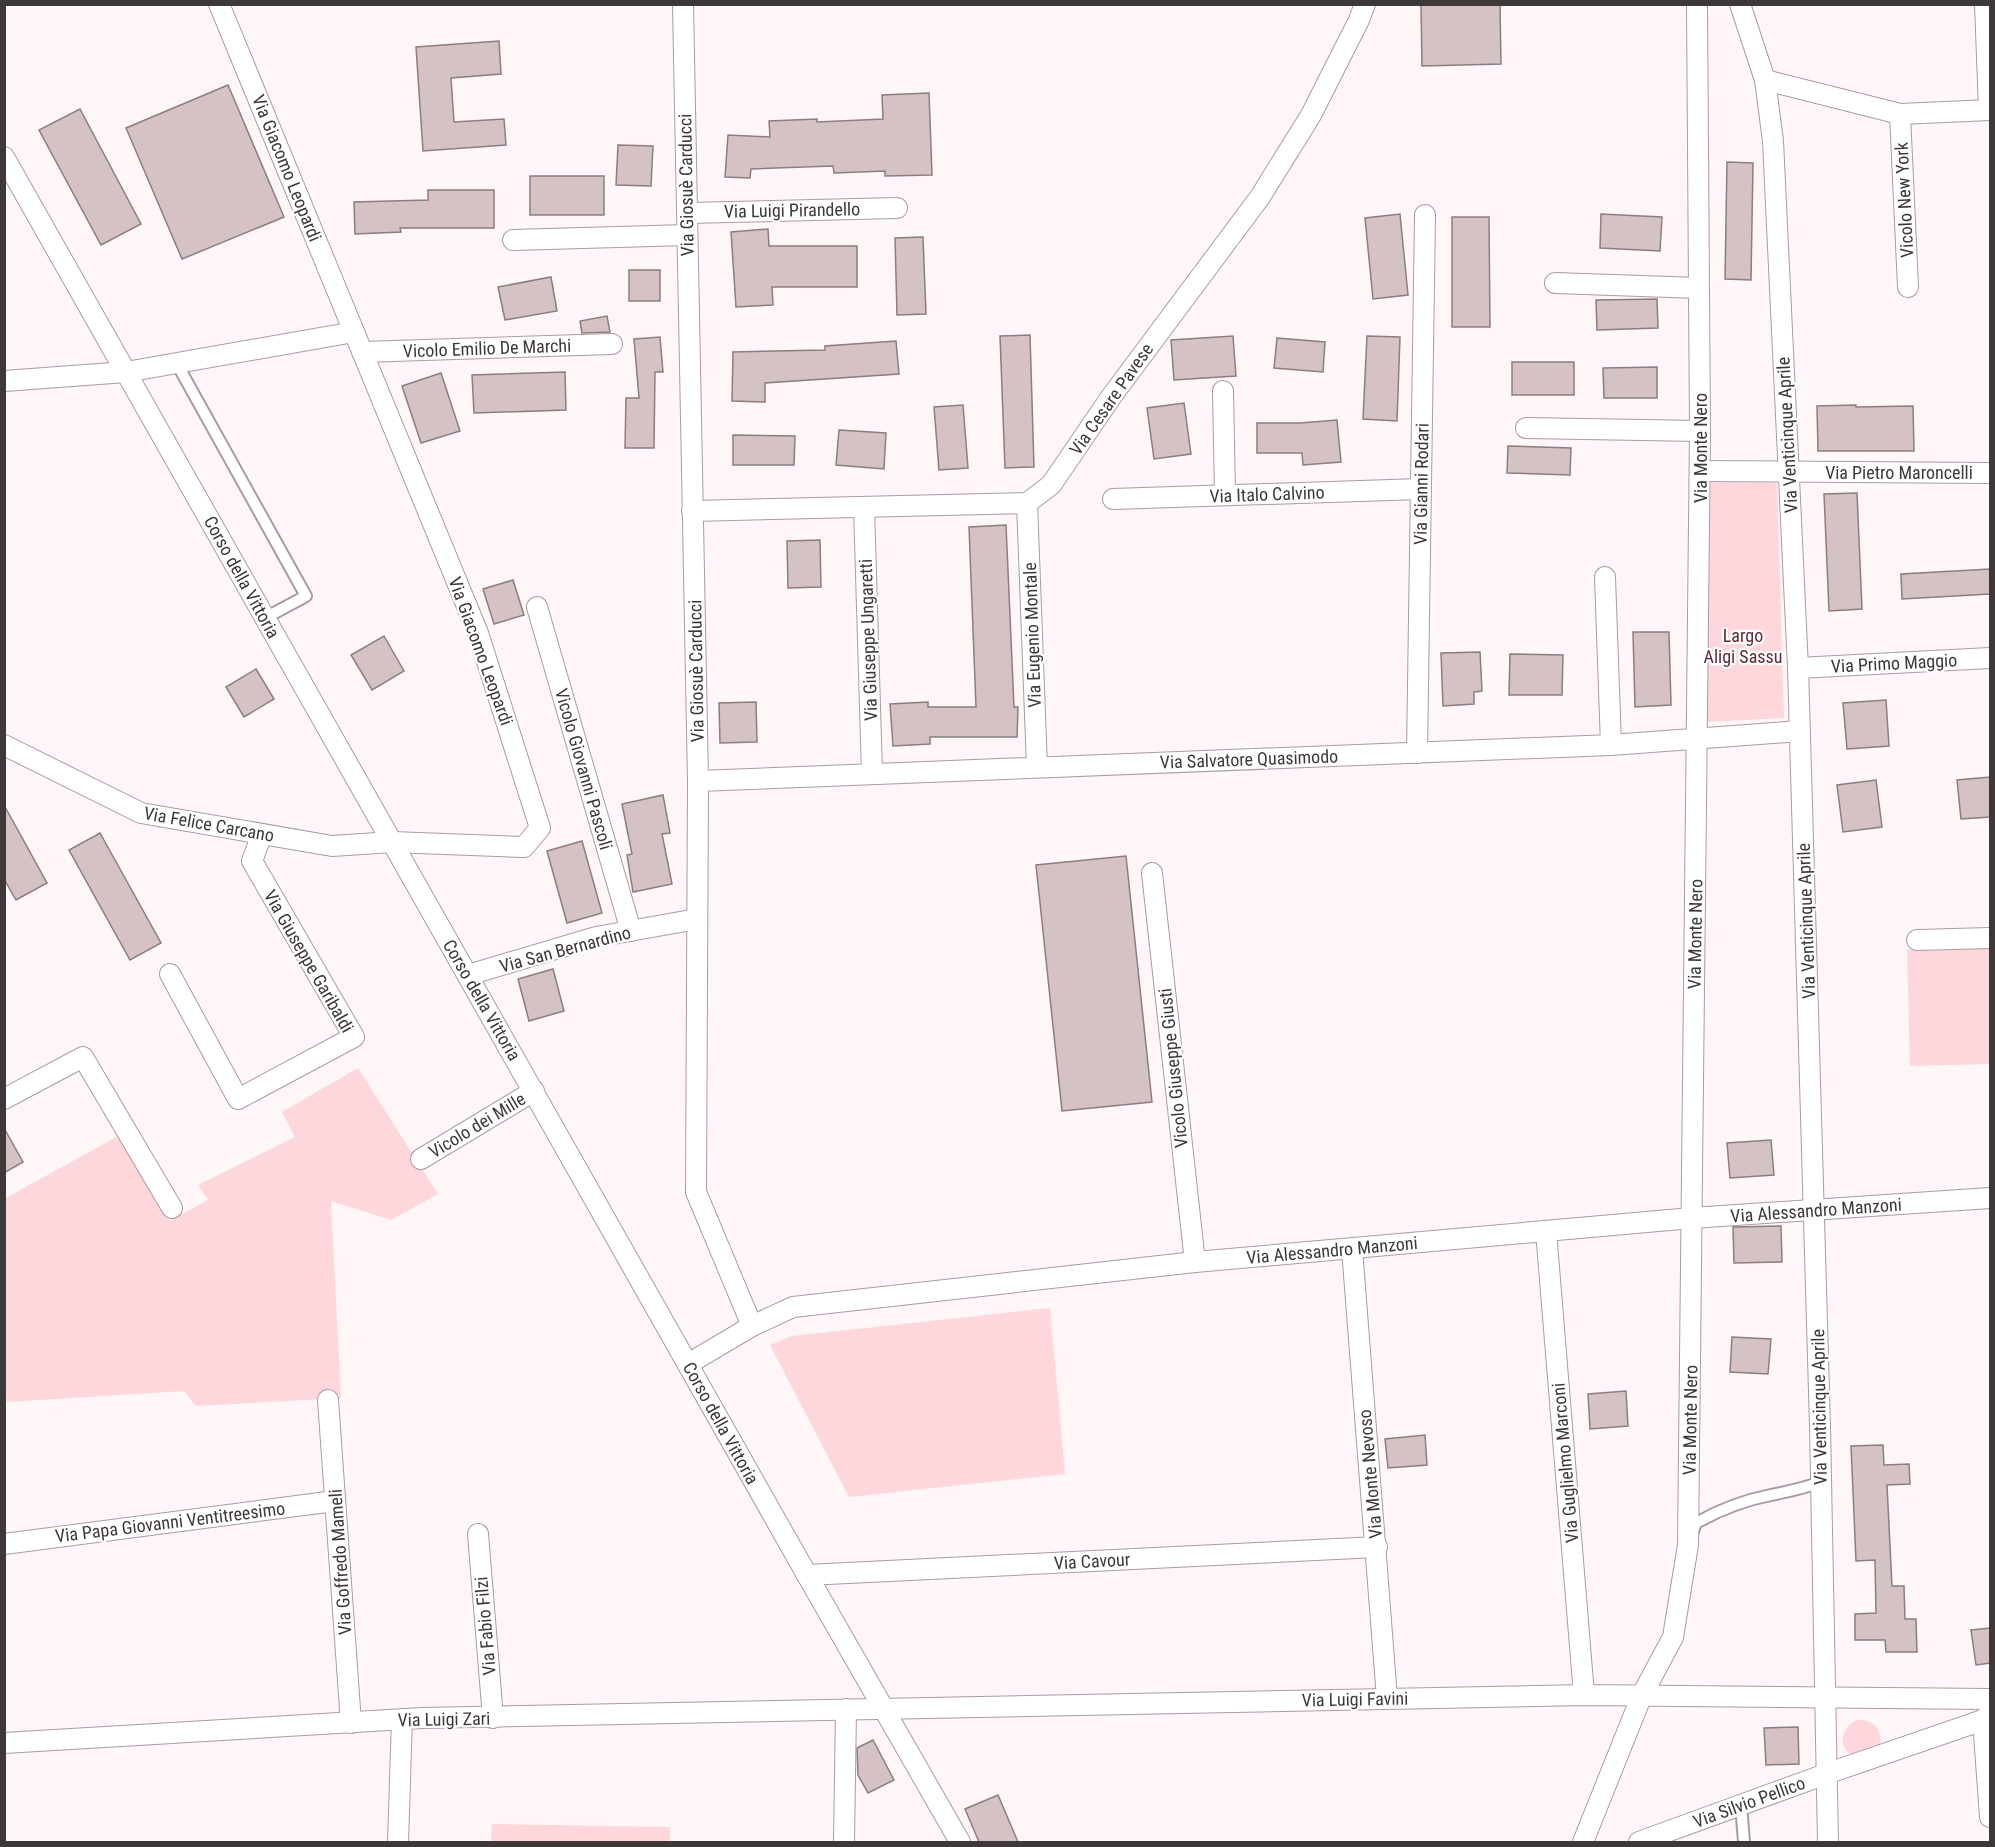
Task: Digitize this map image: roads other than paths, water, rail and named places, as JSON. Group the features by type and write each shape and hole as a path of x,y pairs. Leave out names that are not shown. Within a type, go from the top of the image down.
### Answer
{"street":[{"name":"Via Giacomo Leopardi","path":"219,4 478,633 540,828 524,847 392,842"},
{"name":"Via Giosuè Carducci","path":"683,4 698,781 696,1192 752,1326"},
{"name":"Via Cesare Pavese","path":"1027,503 1051,485 1111,396 1260,197 1311,116 1365,4"},
{"name":"Via Monte Nero","path":"1583,1842 1642,1695 1673,1637 1688,1545 1700,471 1696,4"},
{"name":"Via Venticinque Aprile","path":"1740,4 1765,80 1773,141 1789,471 1800,730 1821,1482 1828,1842"},
{"path":"1765,80 1900,114 1990,110 1985,4"},
{"name":"Vicolo New York","path":"1900,114 1908,287"},
{"name":"Corso della Vittoria","path":"4,157 960,1842"},
{"name":"Via Luigi Pirandello","path":"687,213 897,208"},
{"name":"Via Gianni Rodari","path":"1417,753 1425,215"},
{"path":"513,240 687,235"},
{"path":"1555,283 1699,288"},
{"path":"4,381 126,372 354,332"},
{"name":"Vicolo Emilio De Marchi","path":"362,352 612,344"},
{"path":"1222,391 1225,495"},
{"path":"1526,428 1700,430"},
{"name":"Via Pietro Maroncelli","path":"1700,471 1990,473"},
{"name":"Via Italo Calvino","path":"1113,499 1421,489"},
{"path":"692,511 1027,503"},
{"name":"Via Eugenio Montale","path":"1027,503 1037,767"},
{"name":"Via Giuseppe Ungaretti","path":"864,507 872,774"},
{"path":"1605,578 1611,745"},
{"name":"Vicolo Giovanni Pascoli","path":"537,607 631,931"},
{"name":"Via Primo Maggio","path":"1798,668 1990,658"},
{"name":"Via Salvatore Quasimodo","path":"698,781 1611,745 1800,730"},
{"name":"Via Felice Carcano","path":"4,745 141,813 332,846 392,842"},
{"name":"Via Giuseppe Garibaldi","path":"170,974 238,1099 354,1037 252,861 262,834"},
{"name":"Vicolo Giuseppe Giusti","path":"1152,873 1195,1262"},
{"name":"Via San Bernardino","path":"468,975 596,938 697,919"},
{"path":"1917,940 1990,938"},
{"path":"4,1099 83,1057 172,1208"},
{"name":"Vicolo dei Mille","path":"421,1159 534,1091"},
{"name":"Via Alessandro Manzoni","path":"688,1364 752,1326 793,1307 1195,1262 1692,1218 1990,1198"},
{"name":"Via Guglielmo Marconi","path":"1546,1231 1584,1695"},
{"name":"Via Monte Nevoso","path":"1352,1249 1387,1698"},
{"name":"Via Goffredo Mameli","path":"328,1400 351,1723"},
{"name":"Via Papa Giovanni Ventitreesimo","path":"4,1544 336,1501"},
{"name":"Via Fabio Filzi","path":"478,1534 493,1718"},
{"name":"Via Cavour","path":"807,1575 1377,1547"},
{"name":"Via Luigi Favini","path":"884,1709 1584,1695 1990,1699"},
{"name":"Via Luigi Zari","path":"4,1743 402,1719 884,1709"},
{"path":"844,1842 846,1710"},
{"path":"1987,1717 1990,1817"},
{"name":"Via Silvio Pellico","path":"1639,1842 1987,1717"},
{"path":"398,1842 402,1719"}],"lane":[{"path":"177,364 306,596 265,618"},
{"path":"1688,1545 1696,1523 1716,1512 1770,1495 1800,1490 1821,1482"},
{"path":"1741,1805 1744,1842"}],"park label":[{"name":"Largo Aligi Sassu","path":"1743,645"}]}
